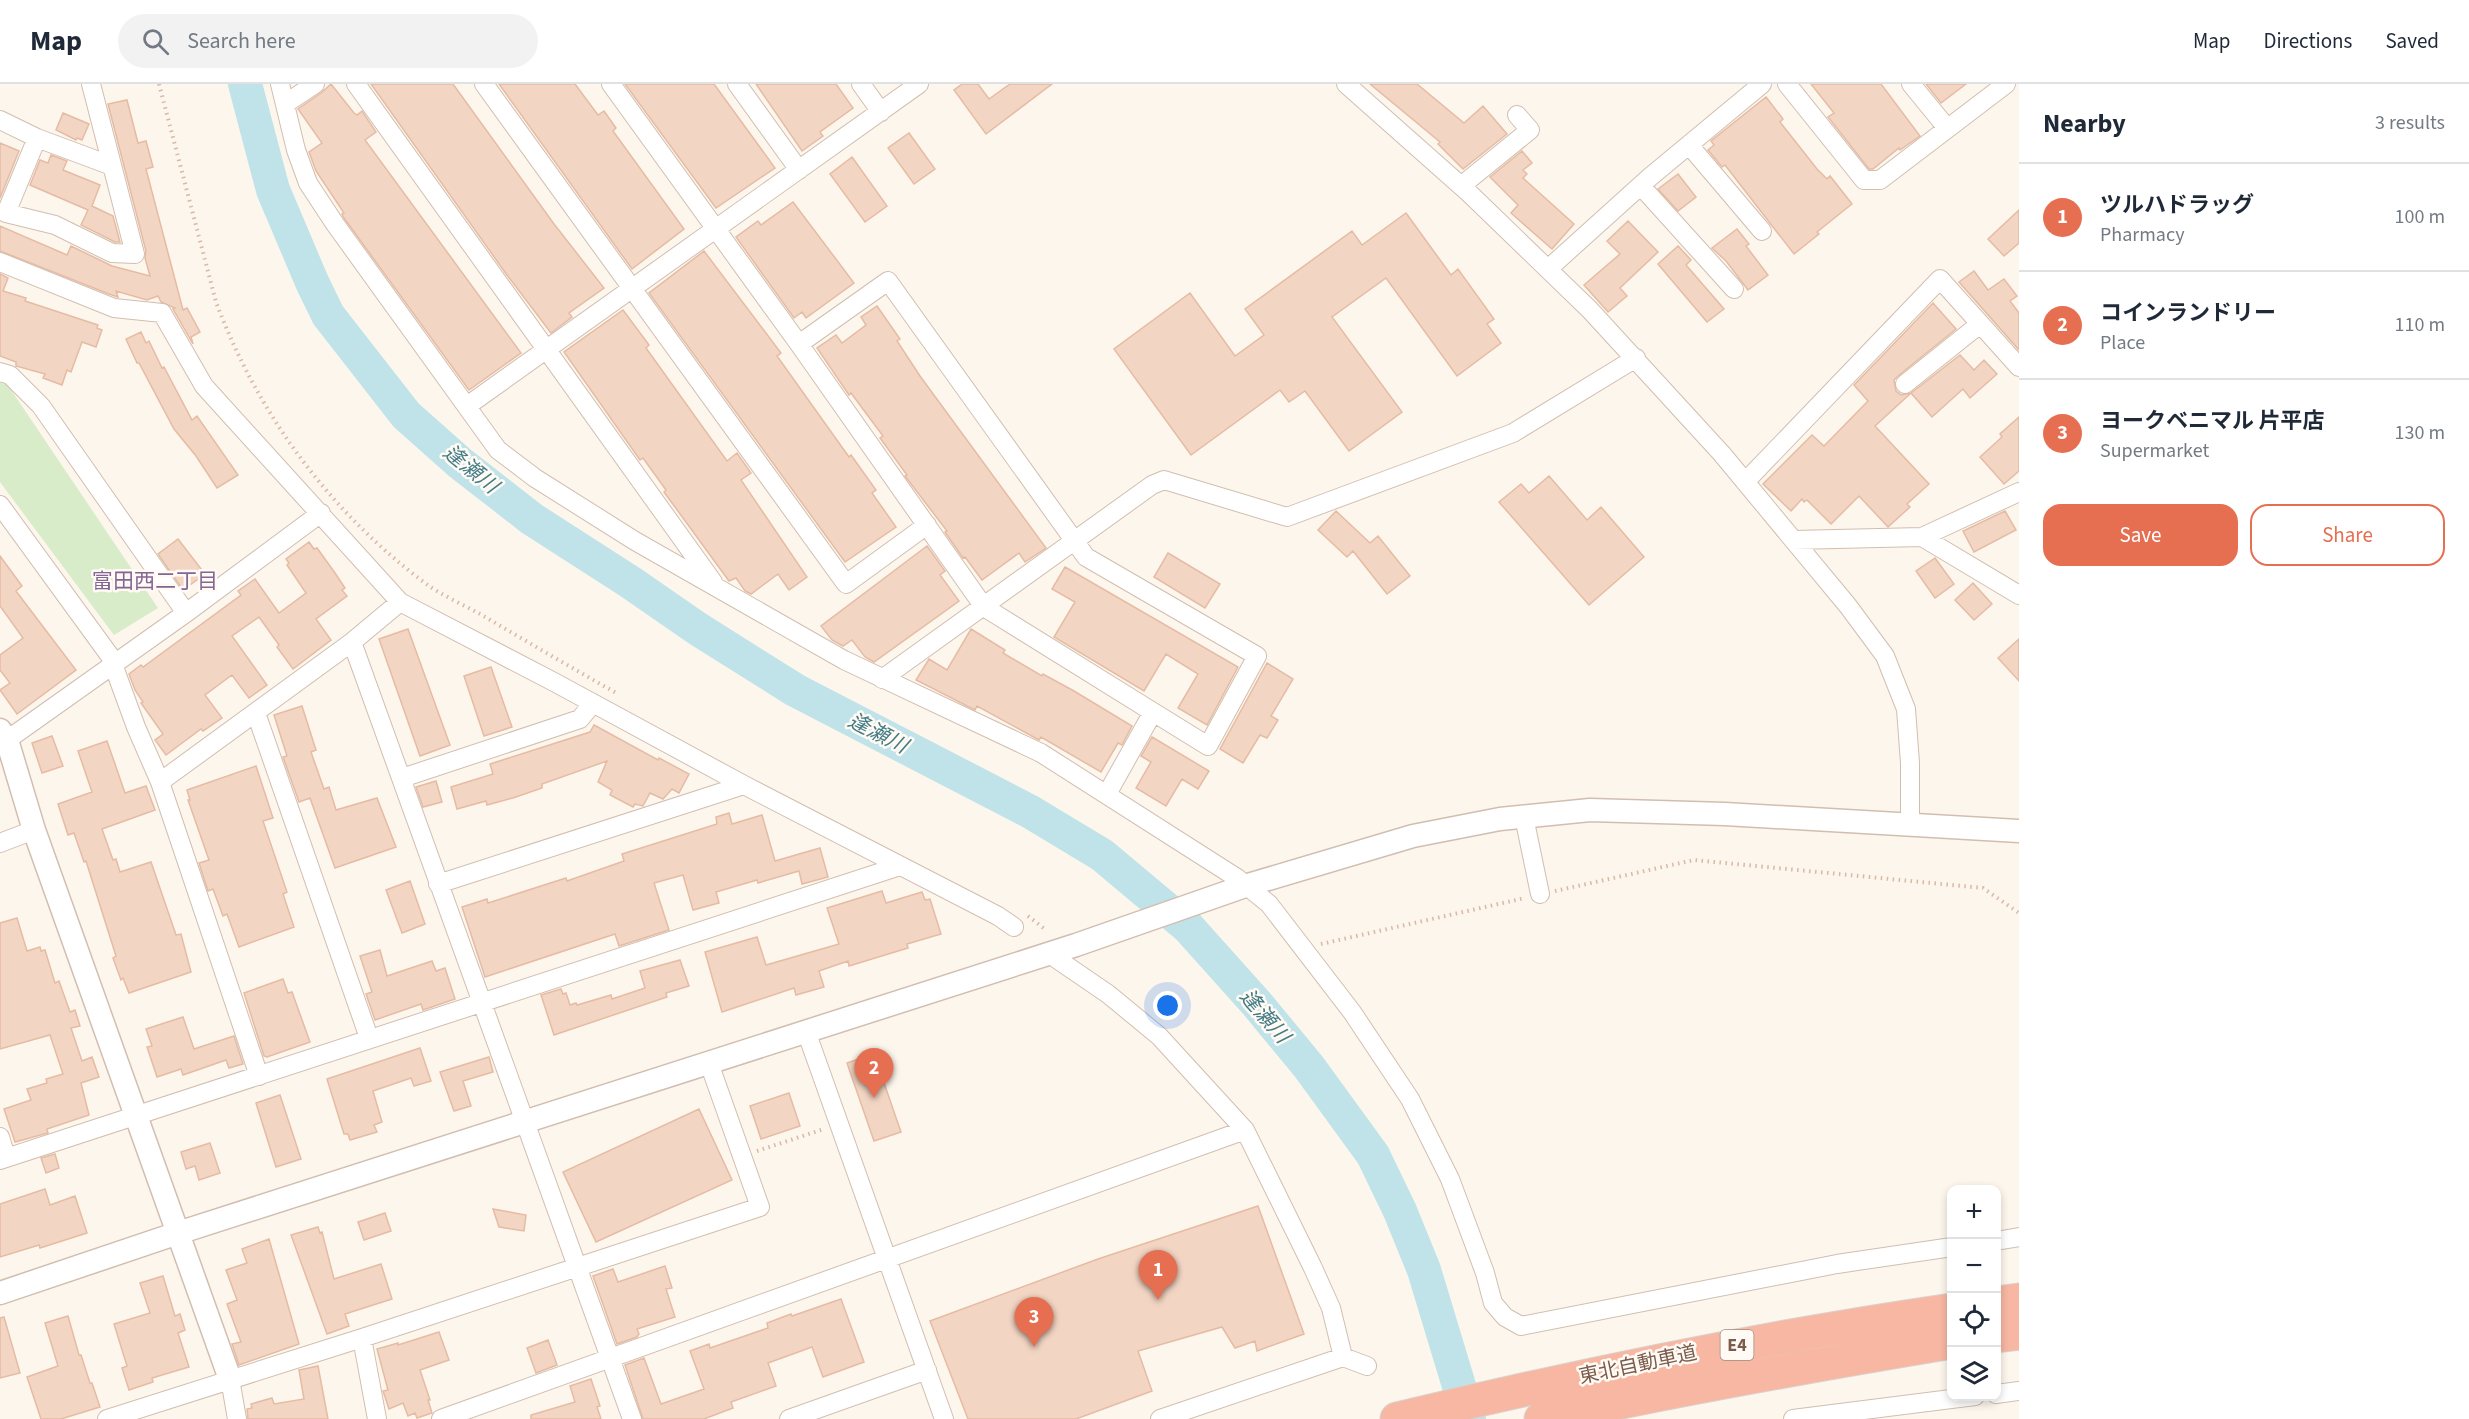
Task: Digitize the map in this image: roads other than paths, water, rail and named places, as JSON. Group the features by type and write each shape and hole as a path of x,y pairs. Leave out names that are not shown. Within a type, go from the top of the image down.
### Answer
{"highway":[{"path":"2001,1302 2019,1300"},
{"name":"東北自動車道","path":"1397,1419 1523,1389 1773,1338 1947,1311"},
{"path":"2001,1335 2019,1333"},
{"name":"東北自動車道","path":"1541,1419 1758,1374 1947,1343"}],"street":[{"path":"37,138 6,213 55,225 112,253 135,254 91,84"},
{"path":"280,84 296,150 308,183 334,224 498,450 535,478 625,535 844,660 1041,753 1107,794 1242,888 1269,904 1352,1012 1410,1099 1450,1179 1485,1273 1493,1303 1505,1317 1521,1326 1837,1264 1947,1248"},
{"path":"285,104 315,84"},
{"path":"356,84 717,588"},
{"path":"484,84 846,584 927,525"},
{"path":"611,84 799,344 984,607 1208,746 1257,656 1086,557 1072,541 888,281 799,344"},
{"path":"737,84 799,170"},
{"path":"861,84 881,112"},
{"path":"467,406 919,84"},
{"path":"1346,84 1461,186 1636,358 1745,482 1848,606 1885,656 1906,709 1910,763 1910,825"},
{"path":"1548,269 1641,186 1762,84"},
{"path":"1787,84 1864,180 1880,180 2006,84"},
{"path":"1911,84 1947,128"},
{"path":"1461,186 1530,130 1517,115"},
{"path":"0,120 37,138 112,166"},
{"path":"1689,145 1762,231"},
{"path":"1641,186 1734,289"},
{"path":"0,262 114,308 162,313 204,386 400,602 900,866 998,916 1020,921"},
{"path":"1745,482 1940,279 2019,367"},
{"path":"1905,384 1980,324"},
{"path":"882,679 1152,485 1164,480 1287,517 1513,433 1636,358"},
{"path":"0,372 10,375 41,406 186,613"},
{"path":"1793,540 1922,537 2019,492"},
{"path":"0,505 110,656 136,727 160,782 259,1076"},
{"path":"237,1419 230,1379 134,1116 3,735 113,664 321,513"},
{"path":"1922,537 2019,595"},
{"path":"160,782 352,642 400,602"},
{"path":"352,642 632,1419"},
{"path":"402,778 580,719 593,703"},
{"path":"1107,794 1153,712"},
{"path":"256,713 369,1038"},
{"path":"438,884 744,785"},
{"path":"0,1293 178,1233 709,1064 806,1031 1047,942 1076,945 1242,888 1413,836 1524,817 1590,810 1725,814 2019,831"},
{"path":"1524,817 1540,894"},
{"path":"0,843 34,830"},
{"path":"0,1137 3,1159 900,866"},
{"path":"1047,942 1159,1036 1245,1130 1272,1180 1331,1308 1343,1357"},
{"path":"806,1031 944,1419"},
{"path":"107,1419 760,1207 709,1064"},
{"path":"441,1419 1245,1130"},
{"path":"2001,1240 2019,1238"},
{"path":"362,1338 377,1419"},
{"path":"1160,1419 1343,1357 1367,1366"},
{"path":"789,1419 927,1370"},
{"path":"2001,1393 2019,1391"},
{"path":"1793,1419 1947,1400"}],"waterway":[{"name":"逢瀬川","path":"245,84 273,190 328,315 406,415 460,463 532,519 698,629 795,690 1029,811 1102,855 1188,927 1257,1004 1309,1067 1373,1155 1400,1211 1424,1270 1469,1419"}],"place":[{"name":"コインランドリー","path":"874,1098"},
{"name":"ツルハドラッグ","path":"1158,1300"},
{"name":"ヨークベニマル 片平店","path":"1034,1347"}],"district":[{"name":"富田西二丁目","path":"155,581"}]}
